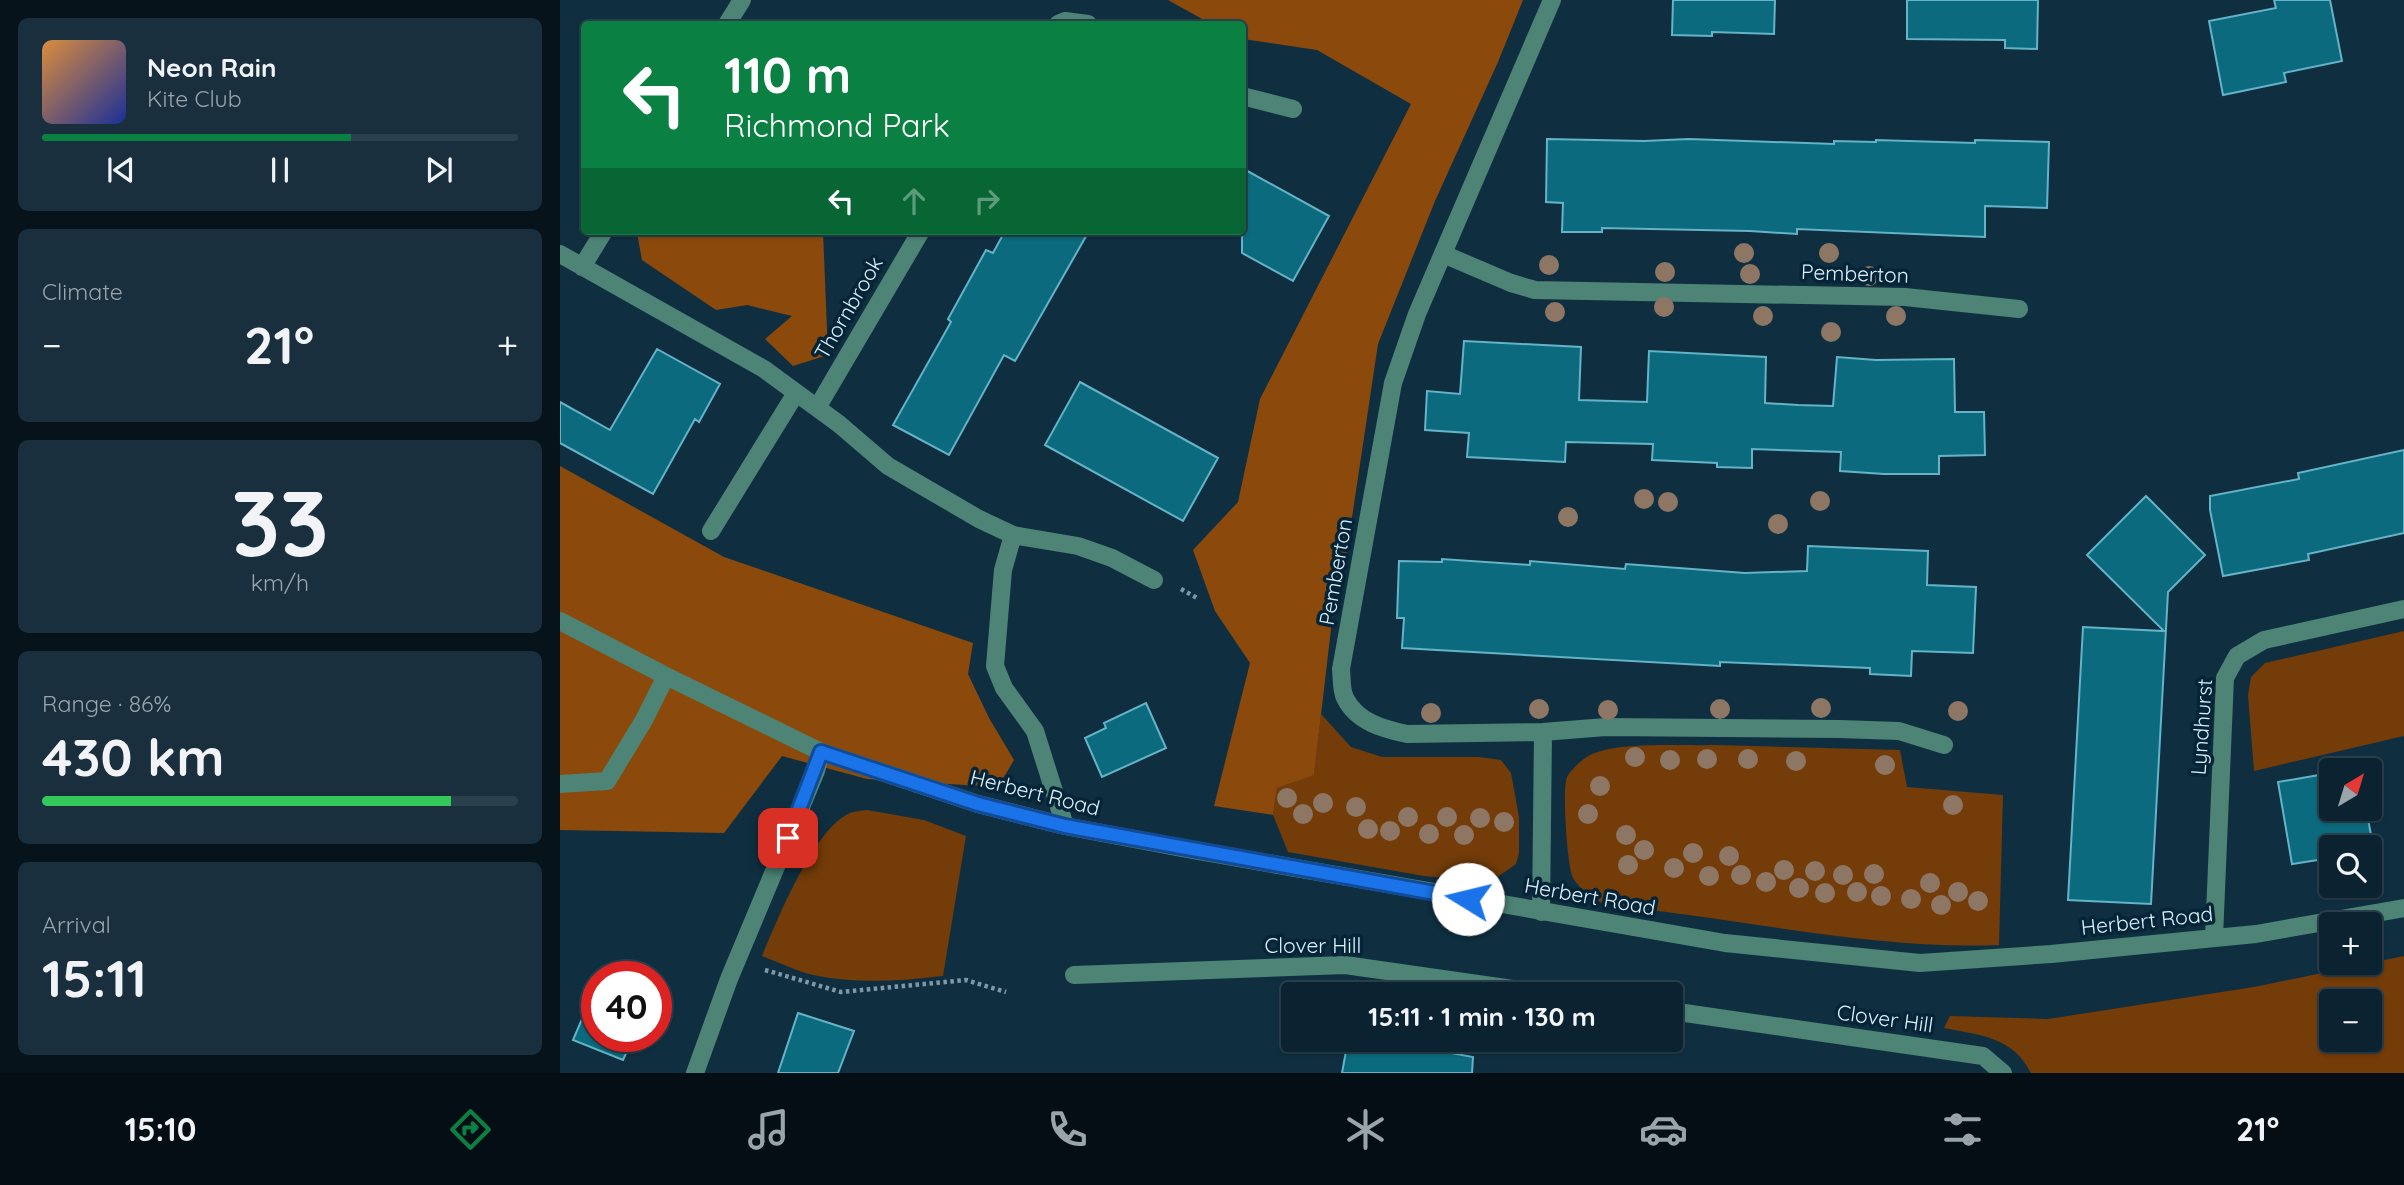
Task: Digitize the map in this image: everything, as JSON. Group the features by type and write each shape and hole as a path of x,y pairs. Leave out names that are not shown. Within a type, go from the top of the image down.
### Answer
{"street":[{"path":"729,21 742,0"},
{"name":"Pemberton","path":"1552,0 1417,314 1393,383 1341,670 1344,696 1361,718 1387,730 1407,734 1543,732 1606,727 1899,731 1944,746"},
{"path":"1246,97 1293,109"},
{"path":"582,267 602,235"},
{"name":"Thornbrook","path":"817,408 919,235"},
{"path":"560,254 764,369 888,466 979,519 1013,535 1078,545 1112,558 1154,580"},
{"name":"Pemberton","path":"1443,254 1511,283 1535,289 1905,297 2020,309"},
{"path":"712,531 796,393"},
{"path":"1013,535 1003,569 995,666 1004,688 1035,731 1065,826"},
{"name":"Lyndhurst","path":"2214,937 2224,678 2237,656 2264,640 2404,609"},
{"name":"Herbert Road","path":"560,621 666,677 821,752 978,804 1065,826 1369,883 1725,943 1920,963 2051,954 2256,934 2404,908"},
{"path":"560,785 607,781 666,677"},
{"path":"1541,912 1543,732"},
{"path":"695,1073 729,979 816,771 821,752"},
{"name":"Clover Hill","path":"1074,975 1346,965 1465,982"},
{"name":"Clover Hill","path":"1683,1014 1983,1056 2003,1073"}],"path":[{"path":"758,968 841,992 966,981 1006,992"}],"shaded area":[{"path":"1168,0 1523,0 1435,201 1378,344 1347,551 1333,612 1314,775 1277,788 1273,815 1214,806 1250,663 1215,611 1193,550 1238,502 1260,399 1411,104 1317,50 1246,39 1246,21 1206,21"},
{"path":"637,235 823,235 828,355 793,366 765,339 792,316 747,305 716,310 642,260"},
{"path":"560,466 724,557 973,643 968,674 989,718 1014,760 998,787 867,779 782,756 724,833 560,830"},
{"path":"2404,631 2404,736 2254,771 2248,695 2251,677 2265,663"},
{"path":"1321,714 1351,747 1382,757 1479,757 1501,760 1511,773 1519,817 1519,853 1516,864 1490,882 1424,876 1288,852 1273,815 1277,788 1314,774"},
{"path":"1717,745 1900,750 1907,787 2003,795 1999,945 1901,943 1852,938 1605,905 1583,890 1573,878 1567,844 1566,784 1567,777 1574,768 1590,755 1617,748"},
{"path":"867,810 924,820 966,836 943,976 845,980 807,973 762,956 798,877 823,837 836,822 850,813"},
{"path":"2404,956 2404,1073 2031,1073 2024,1061 2005,1045 1983,1036 1944,1028 1950,1016 2048,1019 2254,987 2319,974 2382,975 2382,961"}],"building":[{"path":"1673,0 1775,0 1774,34 1712,32 1712,36 1672,35"},
{"path":"1907,0 2038,0 2037,49 2005,48 2005,40 1907,39"},
{"path":"2274,0 2330,0 2342,61 2284,73 2286,82 2223,95 2209,21 2276,8"},
{"path":"1547,139 1689,139 1834,144 1834,141 1876,140 2049,142 2047,208 1985,206 1985,237 1797,229 1797,234 1602,228 1602,232 1562,232 1563,203 1546,202"},
{"path":"1246,170 1329,216 1293,281 1242,253 1242,235 1246,235"},
{"path":"1003,235 1087,235 1015,361 1004,355 949,455 893,425 951,322 948,319 986,250 993,253"},
{"path":"1464,341 1581,347 1579,400 1647,402 1649,351 1766,357 1765,403 1833,406 1837,357 1876,360 1954,359 1955,412 1984,412 1985,455 1939,456 1939,474 1840,471 1841,452 1752,449 1752,468 1717,467 1717,463 1652,460 1653,444 1566,442 1565,462 1467,457 1469,433 1425,430 1427,391 1460,394"},
{"path":"657,349 720,384 699,422 695,419 653,494 560,443 560,402 610,430"},
{"path":"1080,382 1218,458 1183,521 1045,445"},
{"path":"2404,450 2404,533 2308,554 2309,560 2223,576 2210,510 2210,496 2299,479 2298,473"},
{"path":"2146,496 2205,555 2168,592 2151,904 2068,900 2083,627 2164,631 2087,555"},
{"path":"1808,546 1928,551 1927,585 1976,587 1973,653 1912,651 1911,676 1870,674 1870,668 1720,662 1720,666 1402,648 1404,618 1397,618 1399,561 1442,562 1442,559 1530,565 1530,561 1625,569 1626,564 1745,573 1807,571"},
{"path":"1146,703 1166,748 1102,777 1085,738 1106,728 1104,723"},
{"path":"2319,775 2319,821 2368,821 2371,835 2319,835 2319,860 2292,864 2278,782"},
{"path":"798,1013 854,1031 838,1073 778,1073"},
{"path":"581,1021 581,1043 573,1040"},
{"path":"603,1052 627,1052 623,1060"},
{"path":"1346,1052 1446,1052 1473,1057 1472,1073 1342,1073"}],"route":[{"path":"788,838 816,771 821,752 978,804 1065,826 1468,899"}]}
